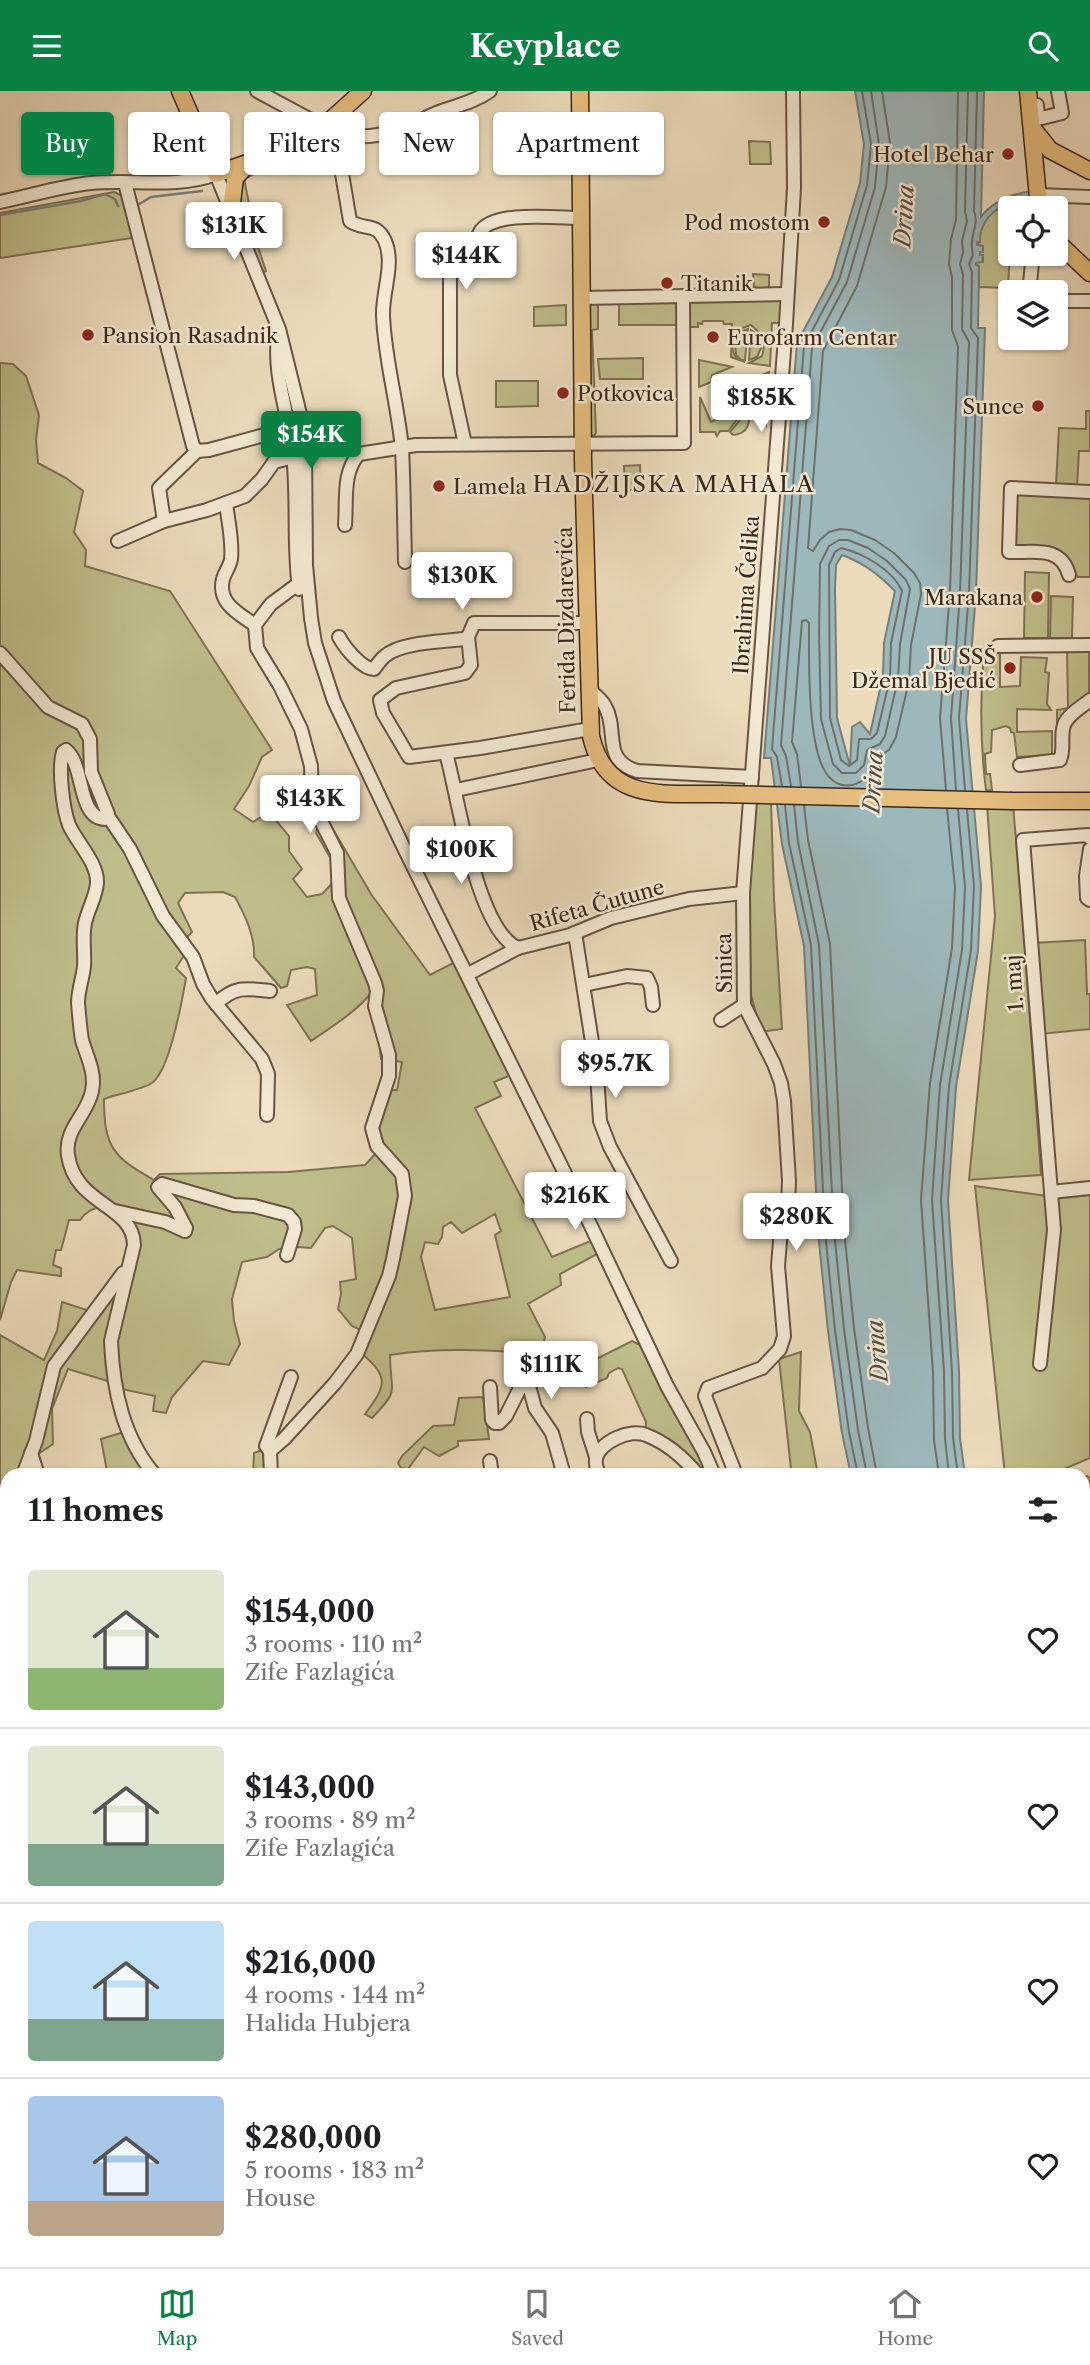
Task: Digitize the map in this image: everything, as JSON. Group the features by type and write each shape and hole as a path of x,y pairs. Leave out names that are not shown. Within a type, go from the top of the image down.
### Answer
{"main road":[{"path":"180,91 189,112"},
{"path":"341,112 363,91"},
{"name":"Ferida Dizdarevića","path":"580,91 583,443 590,729 598,760"},
{"path":"1028,91 1037,196"},
{"path":"1032,128 1045,146 1090,171"},
{"path":"1034,165 1041,156 1056,153"},
{"path":"231,210 236,178 244,169"},
{"path":"1068,252 1090,273"},
{"path":"598,760 614,778 636,790 1012,801 1086,800"}],"street":[{"path":"257,91 302,112"},
{"path":"365,137 400,129 479,98 490,91"},
{"name":"Ibrahima Čelika","path":"743,893 784,349 794,188 793,91"},
{"path":"1035,91 1038,119 1062,113 1058,91"},
{"path":"0,202 91,183 177,184 213,175"},
{"path":"216,175 279,329 300,414 305,446 306,565 311,618 315,643 334,701 667,1386 711,1468"},
{"path":"342,175 350,221 374,228 387,244 382,312 401,446 405,562"},
{"path":"125,183 193,446 197,451"},
{"path":"1068,199 1090,197"},
{"path":"465,444 450,375 450,274 468,265 474,254 478,235 484,226 499,219 581,218"},
{"path":"582,299 786,294"},
{"path":"345,525 348,472 359,454 401,446 684,443 683,297"},
{"path":"1068,300 1090,301"},
{"path":"279,329 275,356 294,457 296,562 301,600 311,618"},
{"path":"164,521 159,488 197,451 290,428"},
{"path":"118,541 164,521 245,496 274,462 294,457"},
{"path":"1069,575 1066,564 1055,554 1009,552 1011,488 1090,492"},
{"path":"226,503 231,560 223,579 222,594 228,606 255,625"},
{"path":"270,1451 335,1383 357,1354 389,1276 405,1196 402,1174 377,1146 372,1128 389,1076 389,1055 375,1006 377,991 339,898 337,853 312,803 311,766 301,729 257,648 255,625 271,604 299,584"},
{"path":"589,623 474,623 468,637 471,665 465,673 396,688 380,700 383,713 410,757 590,729"},
{"path":"339,637 360,664 367,669 374,669 386,655 395,650 468,637"},
{"path":"998,646 1090,645"},
{"path":"0,653 48,707 82,724 90,739 91,772 108,816 130,849 163,916 193,957 203,984 216,1004 262,1059 268,1074 267,1115"},
{"path":"590,690 605,706 609,716 612,748 622,764 629,769 751,777"},
{"path":"1020,765 1060,760 1063,753 1064,724 1090,700"},
{"path":"108,816 102,820 88,806 75,760 66,750 63,752 61,777 68,824 90,860 97,879 95,897 85,921 84,968 78,999 82,1039 94,1081 92,1095 70,1133 67,1153 71,1170 80,1186 113,1210 124,1221 134,1238 111,1341 124,1423 150,1468"},
{"path":"446,753 472,865 487,911 511,945 518,948"},
{"path":"456,790 598,760"},
{"path":"727,776 749,801"},
{"name":"1. maj","path":"1040,1364 1054,1230 1023,840 1088,835 1090,838"},
{"path":"1090,849 1086,876 1087,898 1090,900"},
{"name":"Rifeta Čutune","path":"468,974 518,948 575,933 611,918 689,899 743,893"},
{"name":"Sinica","path":"721,1020 744,1005 743,893"},
{"path":"575,933 597,1074 600,1121 610,1147 671,1262"},
{"path":"584,985 627,976 643,977 649,981 653,1005"},
{"path":"216,1004 227,993 235,990 270,991"},
{"path":"733,1468 705,1396 708,1388 762,1368 780,1349 784,1336 778,1266 789,1181 781,1083 744,1005"},
{"path":"113,1210 166,1222 185,1231 175,1207 158,1187 162,1184 234,1205 276,1211 288,1215 294,1222 293,1238 287,1255"},
{"path":"1051,1192 1090,1188"},
{"path":"26,1468 54,1366 127,1268"},
{"path":"271,1468 270,1451 265,1445 291,1377"},
{"path":"490,1387 492,1420 499,1423 506,1416 524,1381 528,1382 535,1408 552,1433 562,1468"},
{"path":"587,1419 596,1468"},
{"path":"596,1457 601,1449 624,1435 644,1433 676,1452 691,1468"},
{"path":"31,1453 36,1468"},
{"path":"490,1461 491,1468"}],"shaded area":[{"path":"749,141 770,142 771,164 750,164"},
{"path":"244,174 252,175 244,179 258,247 266,271 260,273 239,221 236,200"},
{"path":"114,192 123,196 132,238 0,258 0,213"},
{"path":"997,210 998,266 1009,266 1008,280 998,280 998,288 979,287 979,266 976,262 983,262 980,252 983,251 983,246 978,245 980,229 988,216"},
{"path":"753,274 769,275 769,291 760,292 754,286"},
{"path":"781,297 784,323 772,323 770,366 749,363 762,356 764,345 761,334 751,325 739,329 733,344 736,357 745,362 731,357 732,324 703,321 702,324 698,323 698,327 687,327 688,299"},
{"path":"676,301 679,325 619,325 619,302"},
{"path":"590,302 598,302 598,329 592,330 594,436 589,434 587,305"},
{"path":"566,305 566,325 534,326 534,307"},
{"path":"748,329 745,360 741,360 736,355 735,341 739,332"},
{"path":"751,330 760,336 761,348 757,357 749,360"},
{"path":"643,358 643,379 600,379 598,359"},
{"path":"699,360 732,367 712,375 711,382 699,387"},
{"path":"0,363 13,364 26,376 39,415 36,440 38,463 83,491 74,532 86,550 85,566 170,591 272,750 262,757 249,786 234,809 253,822 269,812 289,836 289,851 302,869 293,879 307,897 322,894 340,875 316,833 318,827 313,817 323,812 371,894 430,975 455,962 511,1075 494,1082 501,1096 475,1108 552,1257 593,1240 599,1253 560,1274 561,1285 528,1304 545,1337 541,1354 446,1350 390,1355 392,1390 387,1401 372,1418 365,1414 381,1389 381,1375 361,1353 363,1331 352,1326 338,1309 340,1282 356,1279 352,1238 333,1226 325,1228 311,1248 279,1249 267,1257 242,1262 232,1299 240,1344 229,1365 203,1361 172,1397 166,1413 153,1411 155,1396 112,1387 111,1382 68,1369 52,1409 53,1444 35,1456 56,1370 131,1267 131,1212 103,1207 91,1210 80,1220 69,1220 61,1250 56,1250 53,1265 61,1268 61,1276 17,1270 0,1320","holes":["223,892 235,897 246,918 254,957 281,988 287,986 291,970 307,967 315,969 317,995 287,1005 311,1041 352,1012 373,991 381,1059 402,1062 397,1090 380,1090 377,1152 365,1165 288,1172 160,1174 154,1180 120,1157 109,1140 104,1099 152,1083 170,1050 186,978 176,968 190,946 186,938 192,932 178,903 185,893","495,1214 501,1231 495,1235 510,1297 435,1310 421,1257 425,1242 438,1244 443,1227 451,1222 462,1233"]},
{"path":"769,372 766,425 755,405 751,383 755,378"},
{"path":"496,381 538,381 538,406 496,407"},
{"path":"700,397 711,422 748,406 728,431 720,431 717,436 715,432 700,432"},
{"path":"750,408 749,422 745,430 733,435 730,432"},
{"path":"1086,411 1090,411 1090,451 1079,451 1077,487 1056,486 1059,428 1086,429"},
{"path":"640,465 641,490 625,490 624,466"},
{"path":"1016,492 1090,496 1090,577 1078,577 1061,553 1014,550"},
{"name":"Marakana","path":"1025,572 1049,573 1048,638 1024,638"},
{"path":"1051,596 1073,597 1072,638 1050,638"},
{"path":"1067,648 1089,648 1089,696 1057,726 1057,710 1068,708"},
{"path":"1000,649 1000,687 1020,686 1021,657 1047,658 1047,704 1051,710 1017,709 1017,732 1052,731 1052,755 1017,757 1014,733 1010,728 1006,726 992,730 991,752 985,754 986,774 990,774 992,790 986,790 981,720 984,650"},
{"path":"753,800 771,801 782,1029 761,1032 745,972"},
{"path":"987,805 1013,805 1041,1175 969,1180 995,916"},
{"path":"1085,940 1090,1029 1041,1034 1033,943"},
{"path":"975,1186 1062,1198 1090,1195 1090,1458 1066,1468 1004,1468"},
{"path":"62,1302 90,1311 45,1391 21,1468 0,1468 0,1335 44,1360 57,1331"},
{"path":"632,1341 640,1345 706,1468 687,1468 645,1437 646,1422 622,1369 618,1368 609,1373 607,1378 586,1387 578,1368"},
{"path":"801,1352 799,1411 810,1432 817,1468 791,1468 779,1359"},
{"path":"483,1397 489,1439 458,1441 458,1446 439,1456 424,1447 409,1468 401,1468 398,1463 402,1456 433,1426 454,1425 459,1398"},
{"path":"124,1432 147,1468 106,1468 101,1439"},
{"path":"262,1450 266,1468 253,1468 254,1453"}],"water":[{"name":"Drina","path":"855,91 984,91 981,217 998,203 998,209 989,216 981,232 980,242 977,242 977,245 983,246 983,252 980,252 980,255 983,255 982,262 976,263 979,266 978,328 985,328 976,593 966,719 981,886 978,951 956,1087 948,1200 959,1371 960,1438 964,1468 850,1468 828,1331 818,1232 804,946 782,844 771,758 764,758 797,343 832,277 860,183 864,144","holes":["842,555 870,570 895,591 884,643 883,676 870,734 860,722 852,727 850,766 837,718 836,565"]},
{"path":"1032,191 1032,196 1012,196 1017,194"}],"waterway":[{"path":"136,206 151,197 202,191"},
{"path":"0,215 81,201 105,194 115,199 118,206"}],"place":[{"name":"Hotel Behar","path":"1008,154"},
{"name":"Pod mostom","path":"824,222"},
{"name":"Titanik","path":"667,283"},
{"name":"Pansion Rasadnik","path":"88,335"},
{"name":"Eurofarm Centar","path":"713,337"},
{"name":"Potkovica","path":"563,393"},
{"name":"Sunce","path":"1038,406"},
{"name":"Lamela","path":"439,486"},
{"name":"Marakana","path":"1037,597"},
{"name":"JU SSŠ Džemal Bjedić","path":"1010,668"}],"district":[{"name":"HADŽIJSKA MAHALA","path":"674,484"}]}
